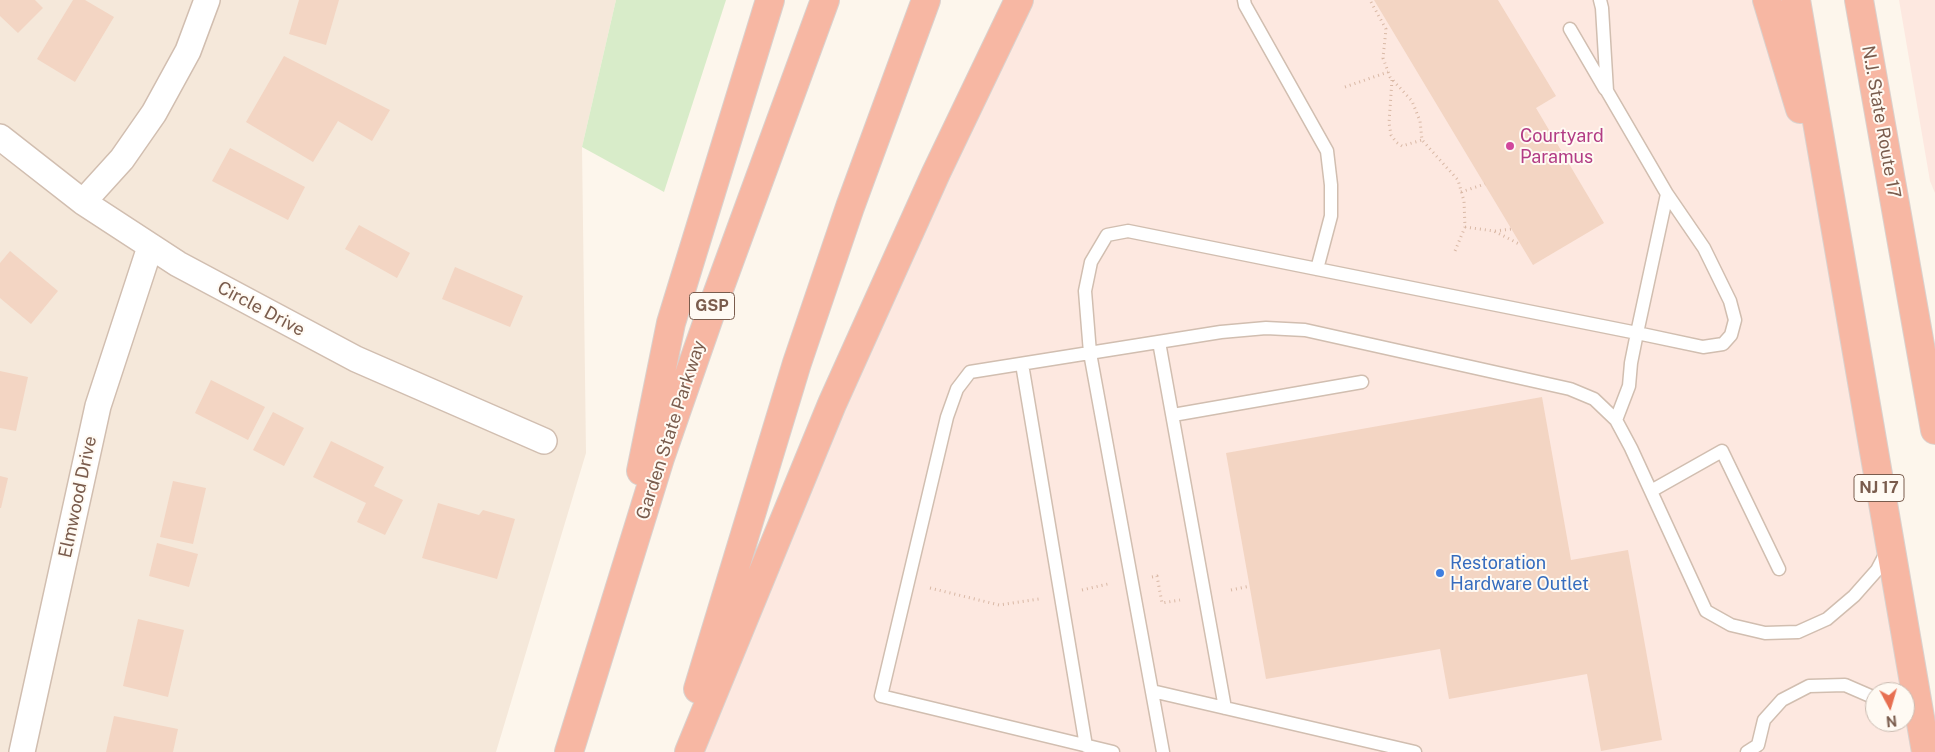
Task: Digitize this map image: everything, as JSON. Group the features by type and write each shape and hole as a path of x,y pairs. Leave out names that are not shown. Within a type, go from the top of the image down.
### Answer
{"highway":[{"path":"611,615 671,323 770,0"},
{"name":"Garden State Parkway","path":"569,752 660,458 714,303 825,0"},
{"path":"680,752 750,514 800,354 850,207 926,0"},
{"path":"689,752 832,404 936,173 1019,0"},
{"path":"1767,0 1835,223"},
{"name":"NJ 17","path":"1796,0 1890,546 1918,734"},
{"name":"N.J. State Route 17","path":"1859,0 1902,245 1932,394 1935,430"}],"street":[{"path":"83,202 122,159 154,113 188,50 207,0"},
{"name":"Circle Drive","path":"0,137 83,202 150,247 247,302 356,360 544,441"},
{"name":"Elmwood Drive","path":"22,752 98,406 150,247"}],"lane":[{"path":"1244,0 1245,5 1327,151 1331,186 1330,216 1317,269"},
{"path":"1600,0 1606,91"},
{"path":"1164,752 1090,353 1086,291 1091,262 1107,235 1128,231 1703,347 1723,344 1731,335 1735,320 1730,300 1704,248 1667,194 1570,29"},
{"path":"1616,420 1629,386 1631,363 1667,194"},
{"path":"1112,752 881,696 947,417 957,389 970,372 1160,342 1266,328 1305,330 1570,389 1594,399 1616,420 1706,611 1731,625 1765,634 1798,632 1827,619 1854,596 1877,570 1890,546"},
{"path":"1160,342 1225,708"},
{"path":"1022,364 1086,746"},
{"path":"1173,415 1362,382"},
{"path":"1651,492 1722,451 1779,569"},
{"path":"1757,750 1764,720 1782,700 1809,686 1845,686 1865,694"},
{"path":"1152,691 1415,752"}],"path":[{"path":"1371,2 1386,29 1383,58 1388,72 1412,102 1420,121 1422,140 1458,180 1464,201 1465,227 1455,251"},
{"path":"1345,87 1388,72"},
{"path":"1392,79 1391,135 1402,146 1422,140"},
{"path":"1461,192 1485,184"},
{"path":"1465,227 1494,231 1512,229"},
{"path":"1494,231 1521,244"},
{"path":"1152,578 1157,576 1162,603 1180,600"},
{"path":"1081,591 1108,584"},
{"path":"1231,590 1250,586"},
{"path":"930,588 1000,605 1039,599"}],"shaded area":[{"path":"0,0 616,0 582,147 586,453 496,752 0,752"},
{"path":"1019,0 1796,0 1914,682 1865,682 1865,732 1915,732 1915,688 1926,752 689,752"},
{"path":"1899,0 1935,0 1935,193 1930,181"}],"green space":[{"path":"616,0 726,0 664,192 582,147"}],"building":[{"path":"0,0 35,0 43,8 18,33 0,16"},
{"path":"73,0 85,0 114,17 75,82 37,59"},
{"path":"299,0 339,0 326,45 289,34"},
{"name":"Courtyard Paramus","path":"1374,0 1498,0 1556,96 1536,108 1604,223 1533,265"},
{"path":"284,56 390,110 372,141 338,121 313,162 246,122"},
{"path":"230,148 305,187 288,220 212,181"},
{"path":"359,225 410,253 397,278 345,249"},
{"path":"10,251 58,291 31,324 0,298 0,263"},
{"path":"455,267 523,296 510,327 442,299"},
{"path":"0,371 28,377 16,431 0,428"},
{"path":"211,380 265,407 248,440 195,413"},
{"name":"Restoration Hardware Outlet","path":"1542,397 1571,560 1628,550 1662,740 1601,751 1587,674 1449,699 1440,649 1266,679 1226,453"},
{"path":"273,412 304,428 284,466 253,450"},
{"path":"331,441 384,467 374,486 403,500 385,535 357,522 366,503 313,477"},
{"path":"0,476 8,478 1,508 0,508"},
{"path":"173,481 206,488 193,544 160,537"},
{"path":"438,503 479,515 483,510 515,519 497,579 422,558"},
{"path":"157,543 198,554 189,587 149,576"},
{"path":"138,619 184,630 168,697 123,686"},
{"path":"114,716 178,729 173,752 106,752"}],"place":[{"name":"Courtyard Paramus","path":"1510,146"},
{"name":"Restoration Hardware Outlet","path":"1440,573"}]}
